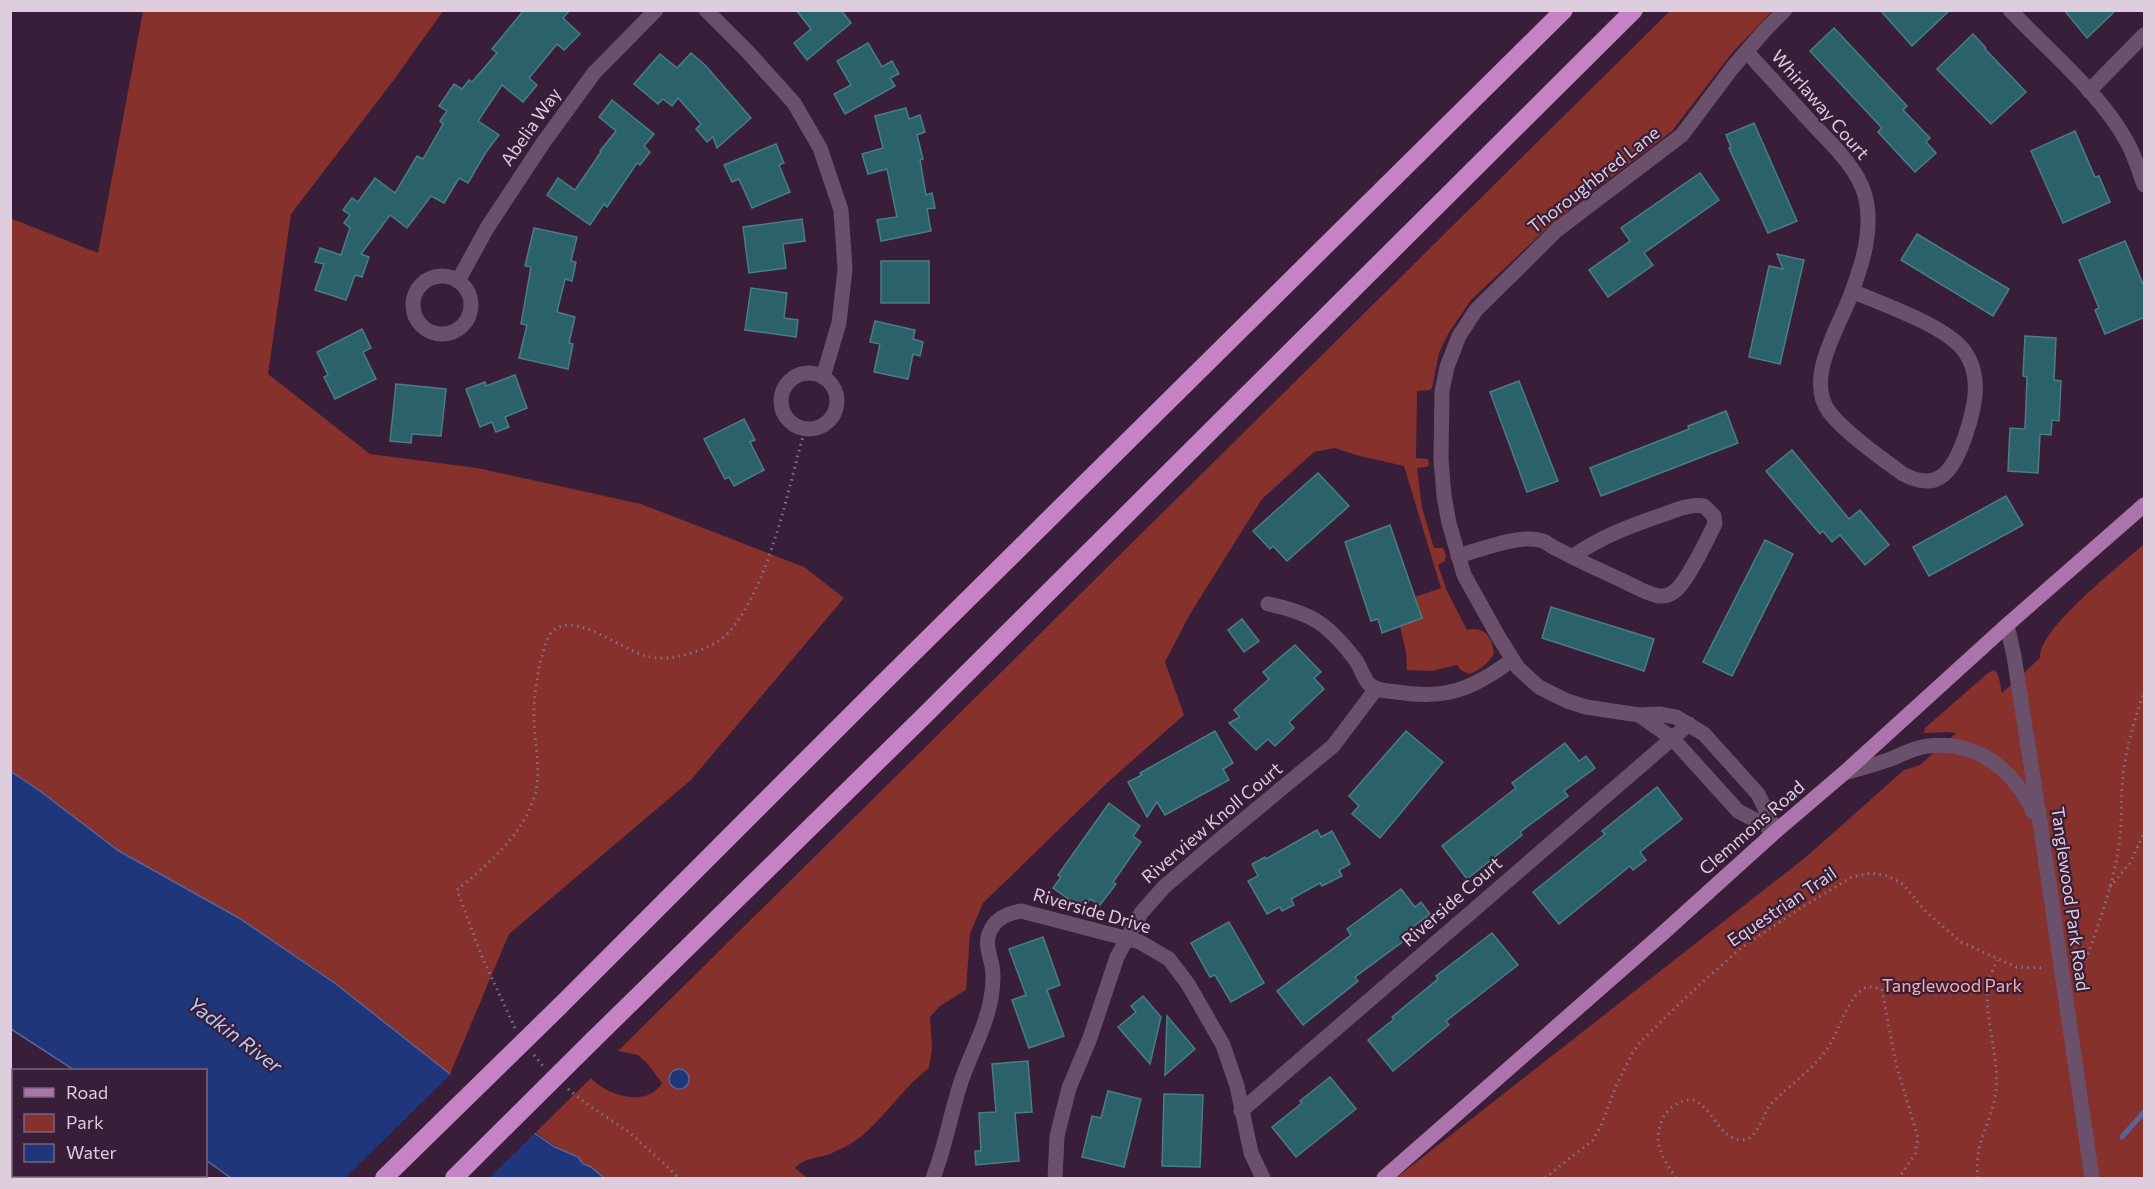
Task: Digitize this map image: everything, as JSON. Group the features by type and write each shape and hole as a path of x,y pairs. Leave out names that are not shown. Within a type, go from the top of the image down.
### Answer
{"highway":[{"path":"384,1179 1564,10"},
{"path":"454,1179 933,707 1634,10"}],"main road":[{"name":"Clemmons Road","path":"1384,1179 2145,505"}],"street":[{"name":"Abelia Way","path":"458,281 487,228 543,143 594,73 656,10"},
{"path":"706,10 794,103 820,148 841,210 845,269 841,312 823,377"},
{"name":"Thoroughbred Lane","path":"1776,831 1738,811 1672,738 1639,715 1586,707 1567,701 1539,687 1527,677 1512,660 1469,583 1458,556 1444,496 1441,459 1442,391 1459,336 1476,310 1557,230 1683,135 1747,52 1785,10"},
{"path":"2010,10 2089,91 2110,117 2128,143 2145,185"},
{"path":"2089,91 2145,35"},
{"name":"Whirlaway Court","path":"1747,52 1839,152 1854,173 1864,193 1868,229 1867,243 1852,291 1823,363 1822,393 1826,406 1840,423 1903,474 1914,480 1926,482 1935,480 1952,467 1958,458 1974,412 1976,395 1971,364 1965,352 1941,332 1852,291"},
{"path":"813,373 831,383 838,403 829,422 820,428 805,429 791,424 784,416 781,395 793,378 813,373"},
{"path":"1458,556 1498,544 1532,539 1542,541 1572,557 1638,588 1665,596 1678,588 1687,576 1715,524 1714,516 1704,506 1684,507 1594,541 1572,557"},
{"path":"1268,604 1296,610 1314,618 1343,645 1355,659 1367,681 1376,689 1422,695 1446,694 1477,684 1512,660"},
{"name":"Tanglewood Park Road","path":"2007,625 2014,656 2041,829 2092,1179"},
{"name":"Riverview Knoll Court","path":"1054,1179 1057,1136 1069,1088 1090,1038 1125,939 1150,901 1164,887 1333,746 1376,689"},
{"path":"1639,715 1659,714 1676,717 1704,734 1758,794 1776,831"},
{"name":"Riverside Court","path":"1241,1111 1689,724"},
{"path":"1844,773 1925,746 1952,745 1970,749 1988,758 2008,774 2027,800 2041,829"},
{"name":"Riverside Drive","path":"933,1179 960,1084 992,997 993,976 987,947 988,935 997,920 1004,915 1021,911 1154,948 1169,959 1188,984 1223,1045 1237,1086 1251,1154 1263,1179"}],"path":[{"path":"519,1036 482,957 457,890 501,851 526,817 535,795 538,776 535,698 538,672 548,638 562,625 582,626 631,652 662,659 680,657 716,643 741,615 752,598 763,572 805,429"},
{"name":"Equestrian Trail","path":"1545,1179 1593,1140 1626,1066 1641,1041 1741,948 1852,877 1872,873 1888,876 1903,884 1924,910 1961,942 2016,967 2061,967 2083,962 2087,957 2109,888 2118,850 2122,785 2127,751 2138,709 2145,693"},
{"path":"2109,888 2130,863 2145,833"},
{"path":"1978,1179 1979,1146 1994,1102 1996,1079 1988,1008 1989,984 1997,960"},
{"path":"1676,1179 1663,1156 1658,1140 1659,1127 1666,1111 1680,1101 1700,1102 1724,1131 1734,1138 1748,1139 1754,1135 1770,1104 1799,1080 1827,1049 1856,994 1865,987 1875,987 1882,990 1896,1064 1918,1138 1915,1154 1899,1179"},
{"path":"530,1051 545,1068"},
{"path":"561,1083 588,1106 628,1132 670,1169 678,1179"}],"green space":[{"path":"143,11 443,11 393,81 291,214 268,374 370,454 477,468 641,504 804,567 844,598 691,780 509,934 450,1074 336,984 239,918 119,851 11,771 10,218 98,253"},
{"path":"1670,11 1772,11 1732,53 1672,131 1544,231 1471,300 1448,334 1439,353 1432,388 1417,391 1416,458 1428,459 1429,464 1427,467 1417,468 1422,508 1434,548 1443,548 1446,555 1445,561 1438,565 1447,591 1467,630 1478,629 1490,638 1494,654 1486,664 1469,674 1457,665 1432,671 1407,670 1406,652 1400,626 1415,597 1441,588 1404,466 1335,448 1314,452 1262,499 1190,614 1165,662 1184,715 1107,783 983,903 970,934 966,990 940,1006 930,1017 932,1049 929,1068 865,1133 852,1143 830,1154 807,1160 798,1165 795,1168 807,1178 604,1178 536,1132 591,1078 607,1090 627,1097 647,1095 655,1091 662,1083 647,1063 638,1055 618,1051"},
{"name":"Tanglewood Park","path":"2144,544 2144,1178 1396,1178 1806,857 1904,770 1920,765 1956,733 1924,733 1925,728 1994,670 1998,674 2002,693 2040,658 2043,646 2052,631 2066,615"},
{"path":"11,1101 12,1177 128,1178 11,1178"}],"water":[{"name":"Yadkin River","path":"10,771 119,851 239,918 336,984 464,1085 555,1147 578,1157 583,1164 591,1167 604,1178 231,1178 207,1161 207,1069 72,1069 11,1029"},
{"path":"679,1069 686,1072 689,1079 686,1086 679,1089 672,1086 669,1079 672,1072"}],"pier":[{"path":"453,1072 538,1130 489,1178 345,1178"}],"building":[{"path":"524,10 570,10 563,18 580,34 564,50 557,44 529,78 537,85 523,102 502,85 478,121 499,135 468,183 459,178 444,203 431,196 407,228 390,215 361,254 369,257 362,277 355,275 346,300 315,290 324,264 315,262 320,248 341,255 350,228 344,223 350,215 343,210 352,198 358,202 375,178 395,193 417,156 423,159 443,124 440,121 447,111 439,106 454,84 462,89 469,80 472,82 497,53 492,49"},
{"path":"796,10 841,10 851,23 807,60 794,43 811,29"},
{"path":"1880,10 1950,10 1912,46"},
{"path":"2064,10 2116,10 2087,38"},
{"path":"1834,28 1907,106 1903,110 1930,138 1926,142 1936,153 1915,172 1878,132 1882,128 1810,51"},
{"path":"1973,34 2026,92 1991,124 1937,69"},
{"path":"868,43 882,67 892,61 899,74 890,78 895,86 845,114 834,94 851,85 837,61"},
{"path":"691,53 705,65 751,118 717,148 713,137 707,142 696,129 701,124 678,98 672,106 663,99 658,104 634,84 660,54 677,68"},
{"path":"612,100 654,134 644,146 650,152 640,165 637,163 607,207 604,204 590,225 547,195 558,178 575,190 616,131 599,117"},
{"path":"906,108 909,119 920,115 925,132 917,135 923,159 920,160 926,195 932,193 935,208 927,209 931,231 881,241 877,220 897,217 887,169 868,174 862,154 883,148 875,116"},
{"path":"1754,123 1797,221 1768,233 1729,148 1731,147 1726,135"},
{"path":"2075,131 2095,177 2099,176 2110,202 2063,223 2031,151"},
{"path":"776,144 784,163 779,165 790,192 752,208 739,179 732,182 724,165"},
{"path":"1700,173 1719,200 1644,253 1653,265 1608,297 1589,270 1630,241 1621,228"},
{"path":"802,219 805,241 783,244 786,268 749,273 743,227"},
{"path":"534,228 577,237 571,261 576,262 572,281 565,279 557,312 575,317 569,343 573,344 568,369 519,358 527,325 521,324 531,267 525,266"},
{"path":"1917,234 2009,289 1993,316 1901,260"},
{"path":"2125,241 2145,289 2145,317 2105,334 2095,310 2099,308 2079,260"},
{"path":"1777,254 1804,260 1780,364 1749,357 1769,266 1783,269"},
{"path":"881,261 929,261 929,303 881,303"},
{"path":"751,288 787,293 784,318 798,320 796,337 745,330"},
{"path":"875,321 915,330 913,339 923,342 920,356 913,354 908,379 874,372 880,344 870,342"},
{"path":"362,329 371,348 363,352 376,379 335,399 324,377 328,375 317,352"},
{"path":"2025,336 2056,338 2054,380 2061,381 2059,421 2052,420 2051,435 2040,434 2038,473 2008,471 2010,428 2025,429 2027,377 2023,376"},
{"path":"515,375 527,408 505,417 509,427 496,432 492,422 480,427 466,389 485,382 486,386"},
{"path":"1519,381 1558,481 1527,492 1490,392"},
{"path":"396,384 446,389 441,436 412,434 411,443 390,441"},
{"path":"1726,411 1738,443 1601,496 1590,468 1689,429 1688,426"},
{"path":"744,419 755,440 750,442 764,470 734,486 729,477 725,479 704,439"},
{"path":"1792,450 1849,519 1860,510 1889,545 1865,565 1840,535 1832,542 1823,531 1820,534 1766,471"},
{"path":"1318,473 1349,506 1287,561 1273,546 1270,549 1253,531"},
{"path":"2006,496 2023,525 1929,576 1913,547"},
{"path":"1390,525 1422,618 1382,633 1378,619 1371,621 1345,542"},
{"path":"1765,540 1793,554 1732,676 1703,662"},
{"path":"1551,607 1654,639 1644,671 1542,638"},
{"path":"1242,619 1259,641 1244,652 1228,630"},
{"path":"1295,645 1321,672 1314,678 1324,689 1289,722 1294,728 1275,746 1268,739 1256,750 1229,723 1240,717 1234,710 1269,679 1263,672"},
{"path":"1215,731 1233,763 1223,769 1229,780 1165,815 1157,802 1147,817 1128,782"},
{"path":"1406,731 1443,762 1380,838 1352,814 1359,806 1349,796"},
{"path":"1565,743 1579,761 1586,756 1595,768 1564,791 1568,796 1520,832 1522,835 1467,879 1442,846 1516,788 1512,783"},
{"path":"1657,787 1682,819 1640,852 1646,860 1633,870 1630,866 1559,924 1533,892 1605,834 1602,831"},
{"path":"1109,803 1140,826 1133,836 1141,842 1113,882 1116,884 1100,905 1090,899 1083,909 1053,888 1061,877 1058,875"},
{"path":"1317,830 1321,837 1332,831 1350,864 1339,870 1342,876 1322,886 1320,883 1291,899 1294,905 1282,911 1280,907 1267,914 1248,881 1258,876 1252,864 1265,857 1266,859"},
{"path":"1401,889 1415,907 1421,902 1430,914 1402,935 1405,940 1355,977 1358,981 1303,1025 1277,991 1351,935 1347,929"},
{"path":"1229,922 1264,983 1231,1002 1215,975 1210,977 1191,943"},
{"path":"1492,933 1518,965 1446,1021 1449,1025 1393,1071 1368,1040 1438,979 1436,976"},
{"path":"1043,937 1060,985 1047,990 1064,1036 1029,1048 1012,1000 1026,995 1009,949"},
{"path":"1143,996 1161,1017 1150,1064 1118,1027 1136,1012 1131,1006"},
{"path":"1167,1016 1195,1049 1165,1075"},
{"path":"1028,1061 1032,1112 1015,1113 1019,1161 976,1165 975,1151 981,1151 979,1113 996,1112 992,1064"},
{"path":"1330,1077 1356,1109 1296,1157 1272,1127"},
{"path":"1108,1091 1141,1099 1124,1167 1082,1157 1092,1116 1101,1118"},
{"path":"1164,1094 1203,1095 1200,1167 1162,1166"}],"waterway":[{"path":"2122,1137 2144,1112"}]}
